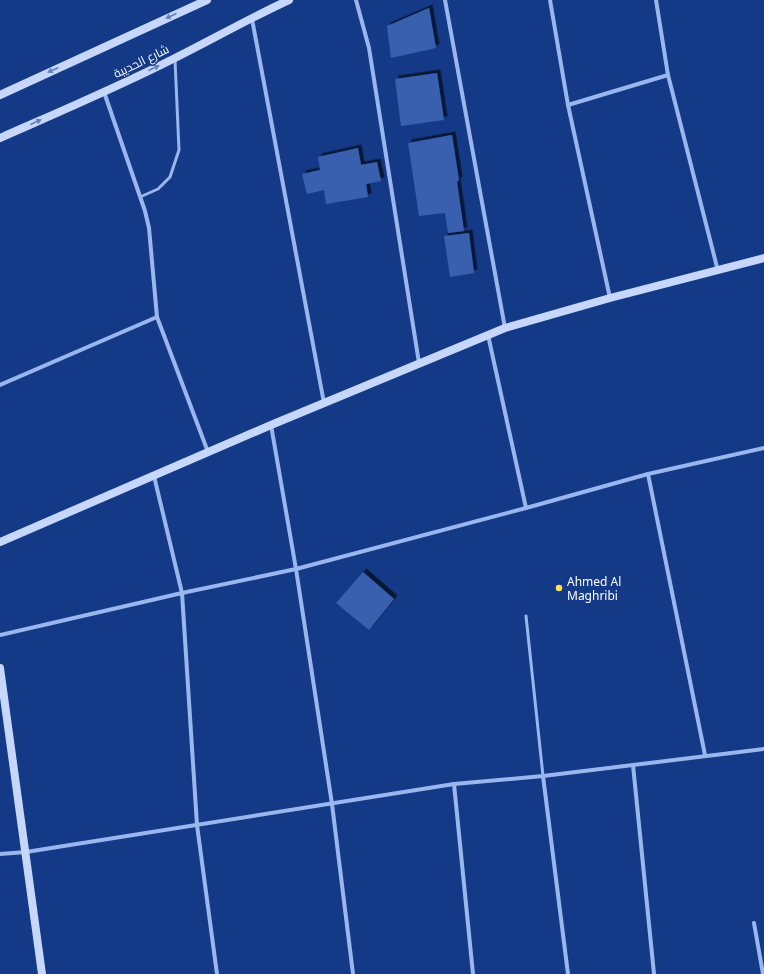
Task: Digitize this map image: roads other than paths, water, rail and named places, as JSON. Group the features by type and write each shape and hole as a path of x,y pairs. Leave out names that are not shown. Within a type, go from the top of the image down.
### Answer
{"street":[{"path":"0,95 207,0"},
{"name":"شارع الحديبة","path":"0,138 104,92 174,58 251,17 289,0"},
{"path":"356,0 369,48 419,362"},
{"path":"445,0 505,328"},
{"path":"550,0 568,105 610,298"},
{"path":"656,0 668,75 718,271"},
{"path":"251,17 324,404"},
{"path":"568,105 668,75"},
{"path":"104,92 145,210 149,228 157,317 208,452"},
{"path":"0,542 271,425 488,334 610,298 764,258"},
{"path":"0,385 157,317"},
{"path":"488,334 526,508"},
{"path":"271,425 296,569 332,804 353,974"},
{"path":"0,635 182,593 296,569 648,474 764,448"},
{"path":"648,474 705,755"},
{"path":"154,476 182,593 197,825 217,974"},
{"path":"0,668 42,974"},
{"path":"0,854 26,852 454,784 543,776 764,749"},
{"path":"633,765 654,974"},
{"path":"543,776 568,974"},
{"path":"454,784 473,974"},
{"path":"754,923 763,974"}],"lane":[{"path":"140,197 158,189 170,177 179,150 174,58"},
{"path":"526,616 543,776"}],"place":[{"name":"Ahmed Al Maghribi","path":"559,588"}]}
